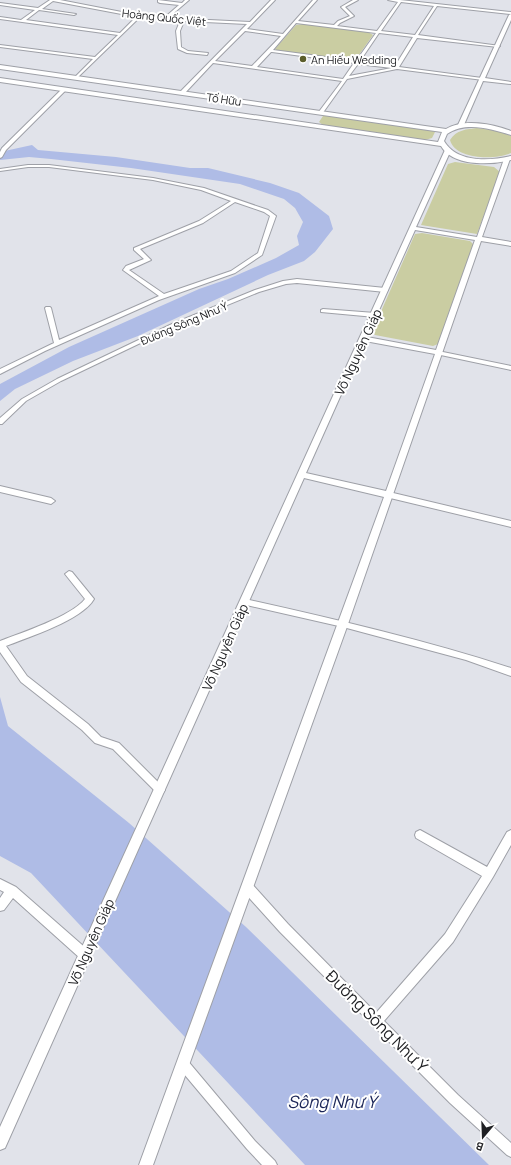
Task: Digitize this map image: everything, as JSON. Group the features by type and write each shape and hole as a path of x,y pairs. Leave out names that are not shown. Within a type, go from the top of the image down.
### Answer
{"main road":[{"name":"Tố Hữu","path":"0,68 448,131"},
{"name":"Tố Hữu","path":"0,80 442,144"},
{"path":"171,105 182,93"},
{"path":"311,125 320,113"},
{"path":"509,158 492,161 475,160 459,156 448,150 442,144 442,136 448,131 460,127 489,126 511,133"}],"street":[{"name":"Hoàng Quốc Việt","path":"53,0 139,16 165,19 251,23"},
{"path":"22,21 53,0"},
{"path":"160,0 160,2 182,4"},
{"path":"165,19 187,0"},
{"path":"182,93 273,0"},
{"path":"253,68 315,0"},
{"path":"335,26 339,22 352,16 352,14 343,7 356,0"},
{"path":"390,0 511,14 498,46 460,127"},
{"path":"320,113 400,1"},
{"path":"0,4 74,14"},
{"path":"212,62 345,79 395,69 436,5"},
{"path":"69,18 85,6"},
{"path":"76,78 139,16"},
{"path":"0,18 121,34"},
{"path":"182,20 178,31 179,48 187,52 207,54"},
{"path":"58,26 64,22"},
{"path":"295,22 498,46"},
{"path":"243,32 282,36"},
{"path":"0,46 97,58"},
{"path":"271,50 274,52 395,69 511,83"},
{"path":"0,157 4,149 65,89"},
{"name":"Võ Nguyên Giáp","path":"0,1143 301,475 375,315 448,150"},
{"path":"146,1165 343,624 509,158"},
{"path":"0,170 41,166 115,173 196,187 266,210 273,216 260,254 226,275 163,296 57,344 0,372"},
{"path":"163,296 126,270 128,267 148,260 136,249 197,224 235,200"},
{"path":"413,228 511,244"},
{"name":"Đường Sông Như Ý","path":"1,419 24,400 59,380 174,325 285,282 297,281 385,290"},
{"path":"48,308 57,344"},
{"path":"323,311 375,315"},
{"path":"364,339 511,368"},
{"path":"301,475 511,524"},
{"path":"0,490 51,501"},
{"path":"69,574 90,599 88,603 74,613 0,645 24,679 85,727 98,740 116,746 160,790"},
{"path":"245,602 343,624 466,657 511,672"},
{"path":"420,835 489,874"},
{"path":"377,1020 449,938 489,874 511,835"},
{"path":"0,884 12,891 87,952"},
{"path":"0,906 12,891"},
{"name":"Đường Sông Như Ý","path":"245,892 284,928 377,1020 454,1099 511,1151"},
{"path":"183,1064 246,1139 271,1165"}],"green space":[{"path":"303,24 368,32 373,35 356,59 345,60 278,52 275,49 296,25"},
{"path":"323,116 431,130 435,132 432,138 425,140 323,125 319,122"},
{"path":"477,128 498,131 511,136 511,153 496,157 477,157 468,155 453,147 450,140 455,134"},
{"path":"455,162 494,167 500,172 477,234 421,225 448,164"},
{"path":"422,233 470,241 474,245 438,344 433,346 375,335 372,332 415,234"}],"water":[{"path":"32,145 38,150 116,157 190,168 208,168 270,183 299,193 329,216 333,229 315,252 304,261 268,275 138,336 73,361 15,389 0,401 0,384 69,347 199,289 228,279 276,258 299,245 297,236 303,222 295,208 284,199 240,184 131,168 51,159 29,157 0,160 0,152"},
{"name":"Sông Như Ý","path":"0,697 8,726 129,823 246,927 489,1165 305,1165 31,873 0,856"}],"place":[{"name":"An Hiếu Wedding","path":"303,59"}]}
